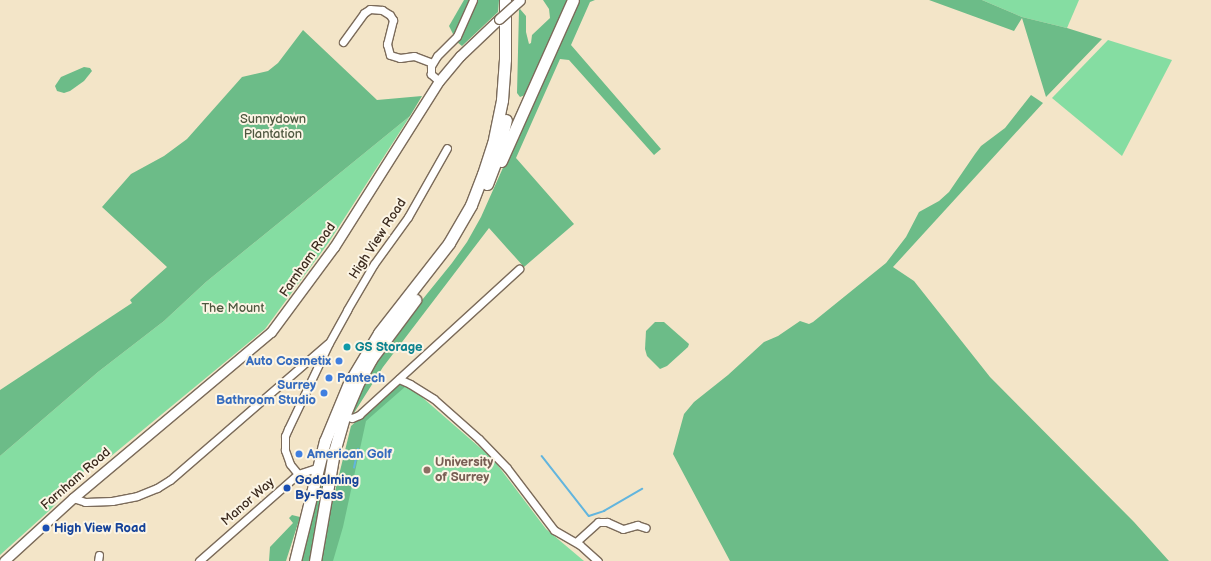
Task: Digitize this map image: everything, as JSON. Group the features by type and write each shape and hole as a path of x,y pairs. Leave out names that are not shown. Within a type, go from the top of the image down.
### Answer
{"highway":[{"path":"295,561 317,468 339,415 349,383 368,350 395,311 439,256 456,231 474,198 493,144 502,100 506,0"},
{"path":"315,561 339,415 371,359 397,322 452,252 475,214 497,158 508,110 511,80 513,0"},
{"path":"484,193 509,144 574,0"}],"main road":[{"name":"Farnham Road","path":"4,561 73,498 271,332 334,247 439,81 460,56 520,0"}],"street":[{"path":"439,81 431,74 432,63 455,39 473,0"},
{"path":"343,42 364,13 370,9 382,10 390,15 393,20 387,44 390,55 400,58 414,56 432,63"},
{"name":"High View Road","path":"298,474 286,457 285,436 329,343 360,286 408,217 447,148"},
{"path":"339,415 352,418 359,415 519,269"},
{"name":"High View Road","path":"73,498 85,502 105,502 137,496 157,488 170,480 329,343"},
{"path":"311,358 318,365"},
{"path":"399,379 410,383 434,400 479,439 508,468 554,530 576,542 598,561"},
{"name":"Manor Way","path":"199,561 298,474 317,468"},
{"path":"576,542 598,522 606,522 623,529 637,525 646,528"}],"green space":[{"path":"464,0 499,0 498,12 462,46 457,42 449,26"},
{"path":"543,0 569,0 525,95 520,97 517,93 519,10 520,9 526,16 526,32 529,44 531,43 532,35 550,18 549,9"},
{"path":"578,0 595,0 590,2 571,45 661,149 654,155 569,60 560,59 516,158 574,224 524,267 489,228 383,367 354,413 352,409 354,403 376,362 401,326 452,263 467,242 481,217"},
{"path":"929,0 982,0 1022,17 1067,28 1102,39 1046,97 1022,18 1014,31"},
{"path":"982,0 1079,0 1067,28 1022,17"},
{"name":"Sunnydown Plantation","path":"303,30 377,100 422,96 410,116 206,282 164,321 98,372 0,456 0,390 132,303 130,300 167,267 102,207 131,174 164,156 187,139 242,77 268,71 278,63"},
{"path":"1108,40 1172,60 1122,156 1052,98"},
{"path":"84,67 90,68 92,71 84,81 70,91 64,93 57,91 55,86 61,77"},
{"path":"1031,95 1043,103 893,267 914,281 990,377 1134,522 1169,561 730,561 673,454 684,414 694,402 728,375 764,342 778,336 800,321 809,324 813,322 886,263 906,237 919,212 939,201 949,192 981,146 1005,128"},
{"name":"The Mount","path":"410,116 329,242 265,329 110,457 95,463 83,472 71,488 50,510 0,555 0,456 98,372 164,321 206,282"},
{"path":"655,322 664,322 689,344 688,347 667,366 660,369 647,356 645,349 646,331"},
{"path":"399,383 406,386 366,421 343,527 333,561 321,561 329,516 351,426"},
{"name":"University of Surrey","path":"405,385 416,392 493,459 546,529 584,561 325,561 354,429"},
{"path":"330,448 322,498 315,497 317,485"},
{"path":"315,497 322,498 310,561 300,561"},
{"path":"292,515 300,517 286,561 269,561 270,547 293,523 289,518"}],"waterway":[{"path":"354,468 358,449"},
{"path":"542,456 589,516 604,511 642,489"}],"place":[{"name":"GS Storage","path":"347,347"},
{"name":"Auto Cosmetix","path":"339,361"},
{"name":"Pantech","path":"329,378"},
{"name":"Surrey Bathroom Studio","path":"324,393"},
{"name":"American Golf","path":"299,454"},
{"name":"University of Surrey","path":"427,470"},
{"name":"Godalming By-Pass","path":"287,488"},
{"name":"High View Road","path":"46,528"}]}
